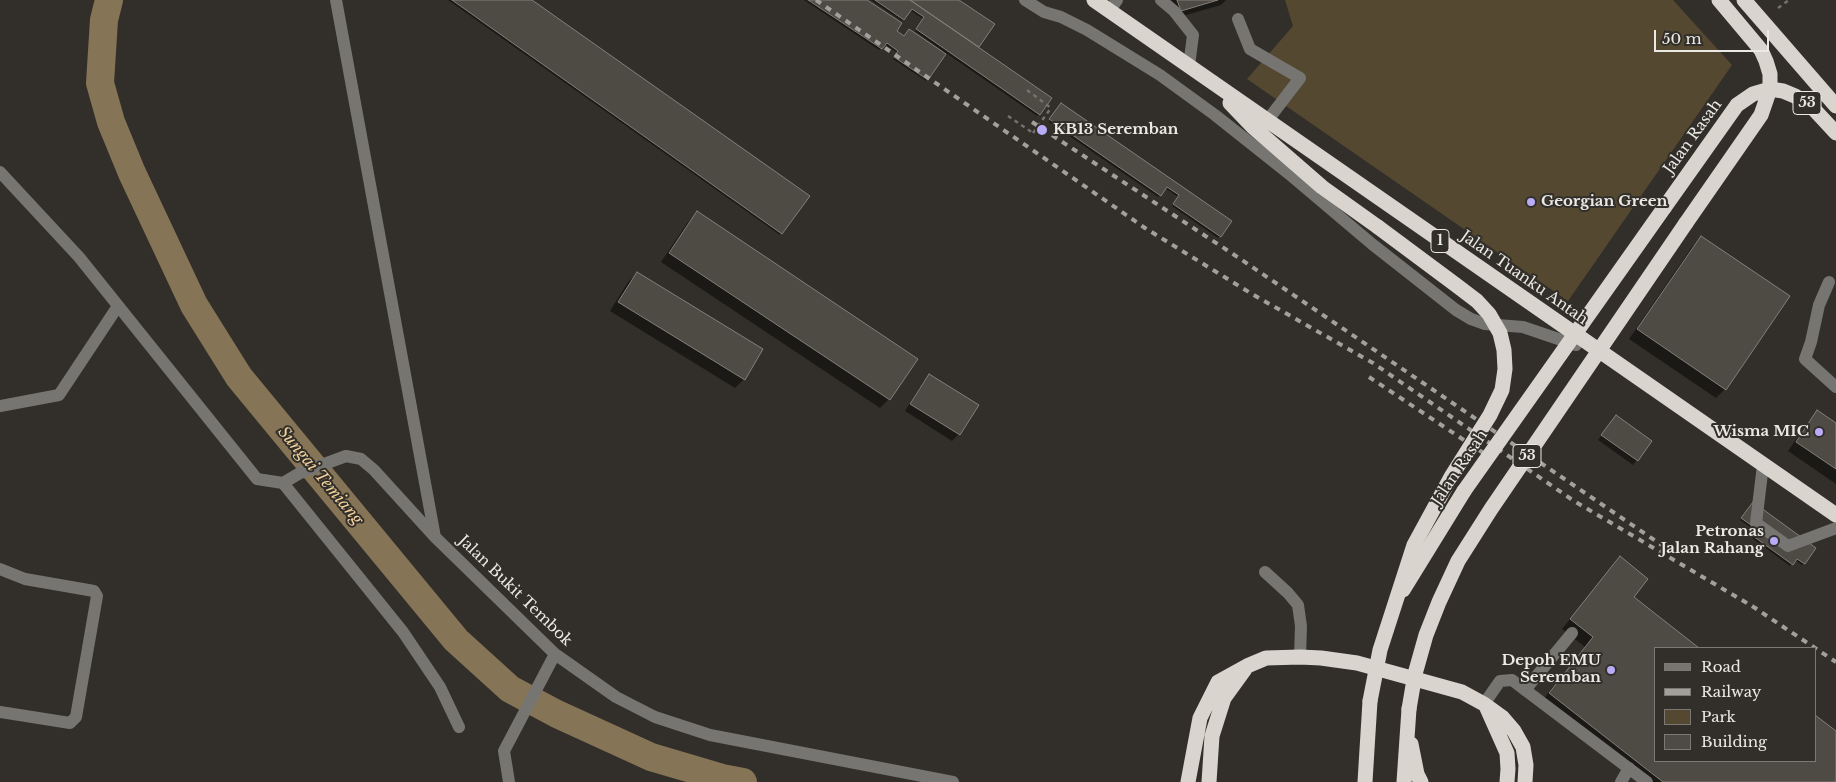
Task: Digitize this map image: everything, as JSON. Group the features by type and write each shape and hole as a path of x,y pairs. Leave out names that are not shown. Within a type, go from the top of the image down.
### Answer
{"highway":[{"name":"Jalan Tuanku Antah","path":"1094,0 1114,5 1195,71 1836,515"},
{"name":"53","path":"1404,782 1409,709 1415,674 1426,635 1458,561 1491,509 1761,115 1770,89 1770,74 1766,61 1761,50 1719,0"},
{"path":"1744,0 1836,106"},
{"path":"1195,71 1253,127 1322,187 1378,226 1477,301 1489,314 1500,333 1504,350 1505,369 1502,390 1490,415 1451,477 1414,545 1394,604"},
{"name":"53","path":"1770,89 1783,90 1810,105 1836,133"},
{"name":"Jalan Rasah","path":"1364,782 1370,701 1380,650 1394,604 1464,491 1737,105 1752,94 1770,89"},
{"path":"1188,782 1200,718 1218,682 1266,658 1300,657 1321,658 1366,665 1462,692 1484,704 1502,717 1514,731 1523,747 1526,765 1525,782"},
{"path":"1210,782 1212,736 1224,698 1247,666"},
{"path":"1484,704 1507,753 1507,782"},
{"path":"1408,726 1417,774 1421,782"}],"street":[{"path":"336,0 435,537"},
{"path":"1025,0 1044,12 1062,17 1087,30 1184,92 1281,167 1372,244 1456,310 1471,319 1485,324 1523,327 1579,345 1612,361"},
{"path":"1161,0 1174,11 1192,35 1195,71"},
{"path":"1238,19 1250,50 1300,78 1268,121"},
{"path":"1,175 79,257 257,479 283,483 404,632 440,688 459,727"},
{"path":"1829,282 1819,305 1811,342 1805,359 1836,387"},
{"path":"0,406 59,395 118,306"},
{"name":"Jalan Bukit Tembok","path":"283,483 300,473 326,462 346,456 361,459 374,470 435,537 555,654 616,697 655,717 710,736 953,782"},
{"path":"1763,465 1756,523 1788,546 1836,528"},
{"path":"0,569 25,579 94,590 97,596 76,717 70,723 0,712"},
{"path":"1265,572 1298,605 1301,626 1300,657"},
{"path":"1525,690 1572,633"},
{"path":"509,782 504,751 555,654"},
{"path":"1484,704 1500,681 1512,680 1647,782"},
{"path":"1621,782 1629,768"}],"path":[{"path":"1778,8 1790,0"},
{"path":"1008,116 1033,133 1051,108 1027,90"}],"green space":[{"name":"Georgian Green","path":"1285,0 1673,0 1732,65 1568,301 1247,79 1293,26"}],"building":[{"path":"452,0 532,0 810,196 782,234"},
{"path":"808,0 867,0 902,23 897,31 904,36 909,29 946,54 928,80 894,57 898,51 887,43 882,49"},
{"path":"875,0 910,0 1052,98 1040,115 916,29 924,17 912,9 904,20"},
{"path":"910,0 959,0 995,24 979,47"},
{"path":"1177,0 1218,0 1181,11"},
{"path":"1061,103 1232,221 1221,237 1173,204 1179,195 1167,187 1161,196 1049,119"},
{"path":"697,211 918,359 890,400 669,253"},
{"path":"1701,236 1790,296 1726,390 1637,329"},
{"path":"637,272 763,349 745,380 618,302"},
{"path":"929,374 979,405 960,435 910,404"},
{"name":"Wisma MIC","path":"1817,410 1836,423 1836,469 1796,442"},
{"path":"1616,415 1652,441 1638,461 1601,435"},
{"path":"1753,502 1816,548 1805,564 1797,559 1793,565 1753,536 1758,530 1741,518"},
{"name":"Depoh EMU Seremban","path":"1620,556 1648,579 1634,597 1698,647 1654,647 1654,762 1816,762 1816,716 1836,731 1836,782 1663,782 1549,693 1593,637 1570,619"}],"waterway":[{"name":"Sungai Temiang","path":"109,0 104,20 100,83 111,122 132,173 194,305 239,377 456,640 510,689 557,714 651,757 722,778 743,782"}],"railway":[{"path":"816,0 1145,228 1252,294 1373,363 1574,501 1757,609"},
{"path":"1032,122 1239,258 1669,550"},
{"path":"1369,377 1494,460"},
{"path":"1752,606 1814,647"},
{"path":"1816,649 1836,662"}],"place":[{"name":"KB13 Seremban","path":"1042,130"},
{"name":"Georgian Green","path":"1531,202"},
{"name":"Wisma MIC","path":"1819,432"},
{"name":"Petronas Jalan Rahang","path":"1774,541"},
{"name":"Depoh EMU Seremban","path":"1611,670"}]}
